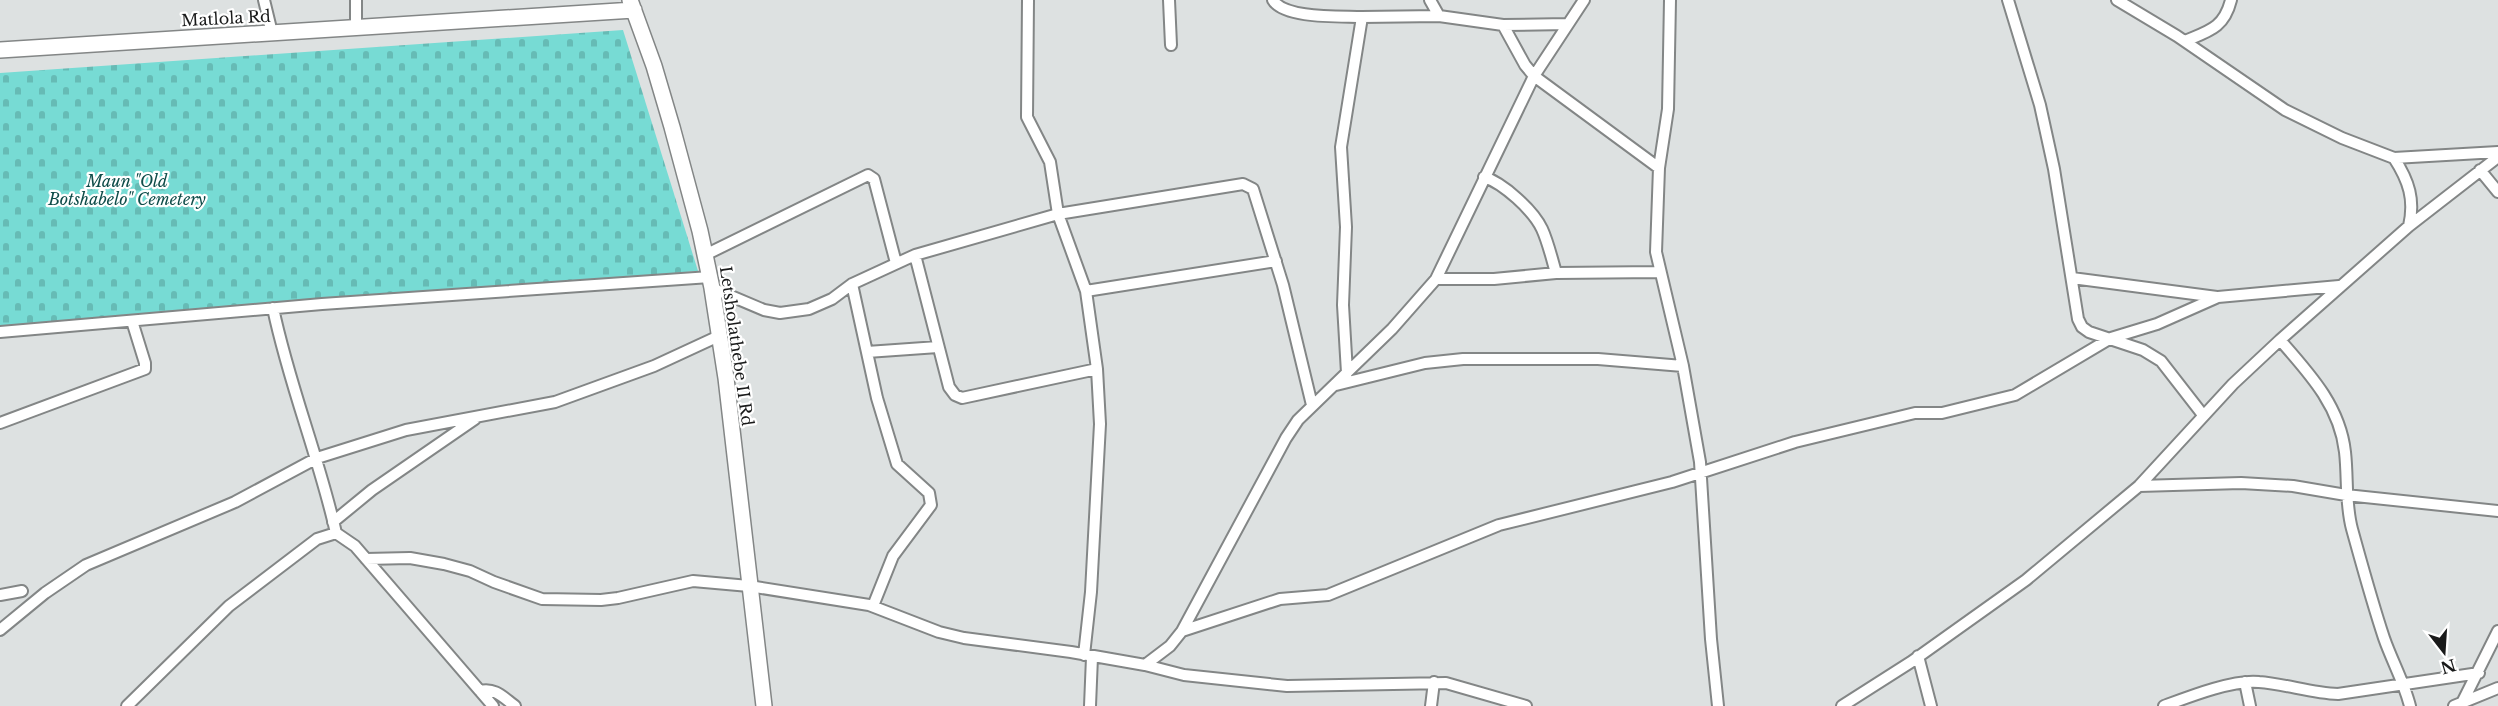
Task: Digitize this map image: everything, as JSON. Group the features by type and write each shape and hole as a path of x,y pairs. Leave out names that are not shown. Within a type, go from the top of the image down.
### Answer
{"street":[{"path":"264,0 272,33"},
{"path":"356,0 357,28"},
{"path":"1028,0 1027,117 1050,162 1058,214 1086,291 1097,369 1100,424 1088,656 1090,706"},
{"path":"1169,0 1171,45"},
{"path":"1273,0 1276,6 1283,10 1316,15 1439,16 1503,24 1568,24"},
{"path":"1430,0 1439,16"},
{"path":"1145,665 1170,646 1182,631 1286,438 1298,420 1421,298 1436,279 1534,76 1584,0"},
{"path":"1670,0 1668,109 1659,168 1656,252 1683,366 1701,472 1708,604 1718,706"},
{"path":"2008,0 2040,105 2054,169 2078,319 2082,327 2089,332 2143,350 2161,361 2203,415"},
{"path":"2117,0 2185,42 2285,110 2342,138 2394,158 2498,152"},
{"path":"2185,42 2217,27 2228,14 2231,0"},
{"name":"Matlola Rd","path":"0,50 357,28 632,5"},
{"name":"Letsholathebe II Rd","path":"632,5 669,117 705,255 721,335 764,706"},
{"path":"1347,373 1343,305 1346,227 1341,147 1362,17"},
{"path":"1503,24 1525,65 1534,76 1659,168"},
{"path":"1842,706 2026,580 2139,486 2203,415 2280,340 2409,226 2498,157"},
{"path":"2394,158 2410,188 2413,209 2409,226"},
{"path":"2480,170 2498,192"},
{"path":"705,255 868,175 874,178 896,263"},
{"path":"1484,177 1502,184 1537,222 1543,232 1556,273"},
{"path":"0,332 273,308 711,282 764,310 780,313 794,312 820,305 852,284 915,255 1058,214 1243,184 1253,189 1276,261 1312,405"},
{"path":"915,255 950,387 959,398 1097,369"},
{"path":"1086,291 1276,261"},
{"path":"1436,279 1494,279 1556,273 1659,272"},
{"path":"2072,278 2218,297 2339,286"},
{"path":"852,284 877,398 897,464 928,493 931,505 893,556 873,606"},
{"path":"1182,631 1280,599 1336,593 1499,525 1615,497 1795,441 1915,413 1942,413 2015,395 2111,338 2157,324 2218,297"},
{"path":"273,308 285,362 317,458 334,528 355,546 494,706"},
{"path":"0,423 145,369 146,363 132,321"},
{"path":"0,630 45,593 86,565 235,502 317,458 377,437 555,402 654,366 721,335"},
{"path":"2280,340 2313,376 2325,394 2337,421 2345,452 2346,495 2351,526 2385,639 2410,706"},
{"path":"867,352 938,347"},
{"path":"1335,385 1414,365 1463,359 1598,359 1683,366"},
{"path":"127,706 229,606 334,528 372,490 481,416"},
{"path":"2139,486 2241,483 2293,486 2346,495 2498,511"},
{"path":"366,559 411,558 444,564 470,571 542,599 610,599 686,581 749,586 873,606 951,635 1145,665 1184,675 1287,686 1446,683 1526,706"},
{"path":"0,595 22,591"},
{"path":"2459,704 2479,672 2498,631"},
{"path":"1918,656 1931,706"},
{"path":"2164,706 2245,682 2260,682 2315,693 2338,694 2479,672"},
{"path":"1431,706 1434,682"},
{"path":"2245,682 2250,706"},
{"path":"2459,704 2498,688"},
{"path":"480,691 485,689 496,692 515,706"}],"green space":[{"name":"Maun \"Old Botshabelo\" Cemetery","path":"623,30 698,271 0,328 0,73"}]}
